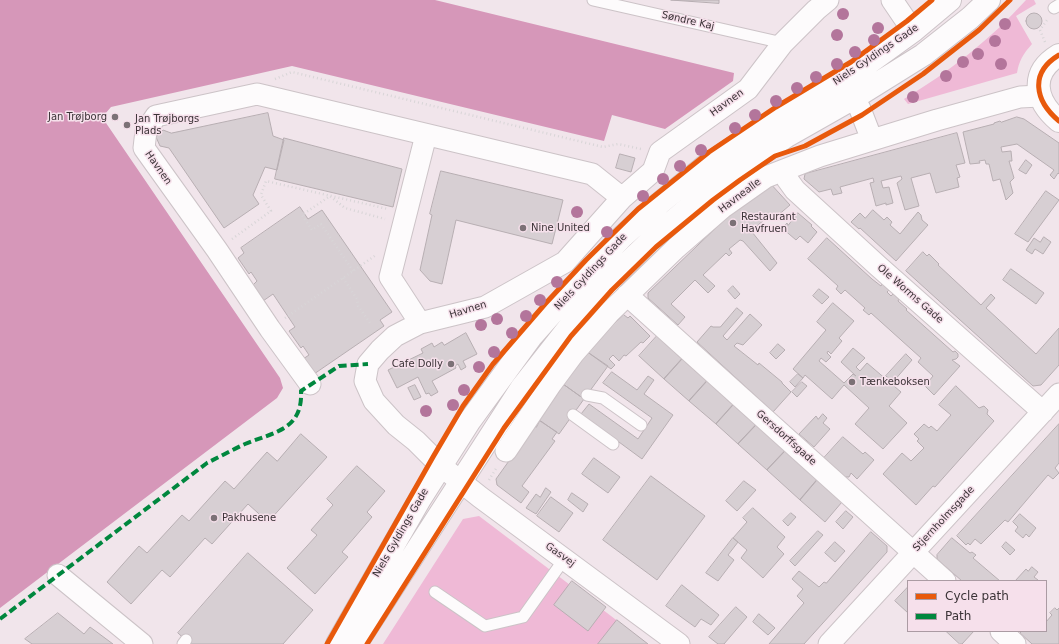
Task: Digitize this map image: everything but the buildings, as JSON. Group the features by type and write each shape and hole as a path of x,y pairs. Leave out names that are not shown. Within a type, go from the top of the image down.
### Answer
{"street":[{"name":"Havnen","path":"441,466 416,441 396,425 374,401 365,381 368,364 394,336 420,323 485,307 565,262 622,198 653,171 660,152 748,89 783,44 828,0"},
{"path":"892,0 913,31"},
{"name":"Niels Gyldings Gade","path":"337,644 416,506 469,422 531,337 593,267 622,237 704,167 784,114 859,70 913,31 950,0"},
{"name":"Niels Gyldings Gade","path":"356,644 522,387 581,312 617,273 661,231 720,182 787,136 854,98 923,55 970,18 989,0"},
{"path":"1056,57 1044,68 1038,80 1040,96 1048,110 1059,120"},
{"name":"Havnen","path":"310,384 144,148 146,131 156,116 257,94 592,174 622,198"},
{"name":"Havnealle","path":"506,451 562,377 579,347 609,313 676,248 722,208 766,177 820,156 937,120 1020,97 1040,96"},
{"path":"854,98 872,140"},
{"path":"420,323 390,277 426,135"},
{"name":"Ole Worms Gade","path":"784,170 787,179 794,190 1043,412"},
{"name":"Gersdorffsgade","path":"627,295 944,580"},
{"name":"Stjernholmsgade","path":"829,644 1059,394"},
{"name":"Gasvej","path":"441,466 480,497 565,558 679,644"},
{"path":"58,575 142,644"},
{"path":"1002,632 1015,644"}],"lane":[{"name":"Søndre Kaj","path":"593,0 783,44"},
{"path":"587,394 603,398 641,425"},
{"path":"573,415 613,444"},
{"path":"436,592 484,626 523,616 565,558"}],"path":[{"path":"1056,7 1040,30 1056,57"},
{"path":"257,94 277,78 292,72 603,147 618,144 660,152"},
{"path":"217,250 271,212 261,195 266,181 383,208"},
{"path":"330,196 344,208 387,220"},
{"path":"330,196 302,215 312,230 321,224 353,271"},
{"path":"288,316 378,253"},
{"path":"343,278 357,299 358,306 370,323"},
{"path":"480,497 506,451"}],"shaded area":[{"path":"0,0 435,0 734,73 733,81 665,129 612,115 604,141 292,66 111,107 105,114 106,123 280,378 283,388 277,398 0,608"},
{"path":"1026,0 1034,0 1036,4 1016,16 1032,44 1022,58 1017,73 908,104 904,99 937,78 969,54 1013,14"},
{"path":"479,516 648,644 383,644 463,519"}],"marked path":[{"path":"0,619 207,463 245,444 285,428 292,422 297,414 300,404 301,391 339,366 368,364"}],"cycle path":[{"path":"327,644 463,406 493,364 545,304 586,260 638,209 709,152 776,107 851,62 907,21 932,0"},
{"path":"367,644 504,428 571,336 612,290 656,247 713,200 740,180 775,156 805,146 862,115 923,74 979,30 1010,0"},
{"path":"1059,55 1049,62 1039,79 1041,96 1045,105 1059,121"}],"place":[{"name":"Jan Trøjborg","path":"115,117"},
{"name":"Jan Trøjborgs Plads","path":"127,125"},
{"name":"Restaurant Havfruen","path":"733,223"},
{"name":"Nine United","path":"523,228"},
{"name":"Cafe Dolly","path":"451,364"},
{"name":"Tænkeboksen","path":"852,382"},
{"name":"Pakhusene","path":"214,518"}]}
